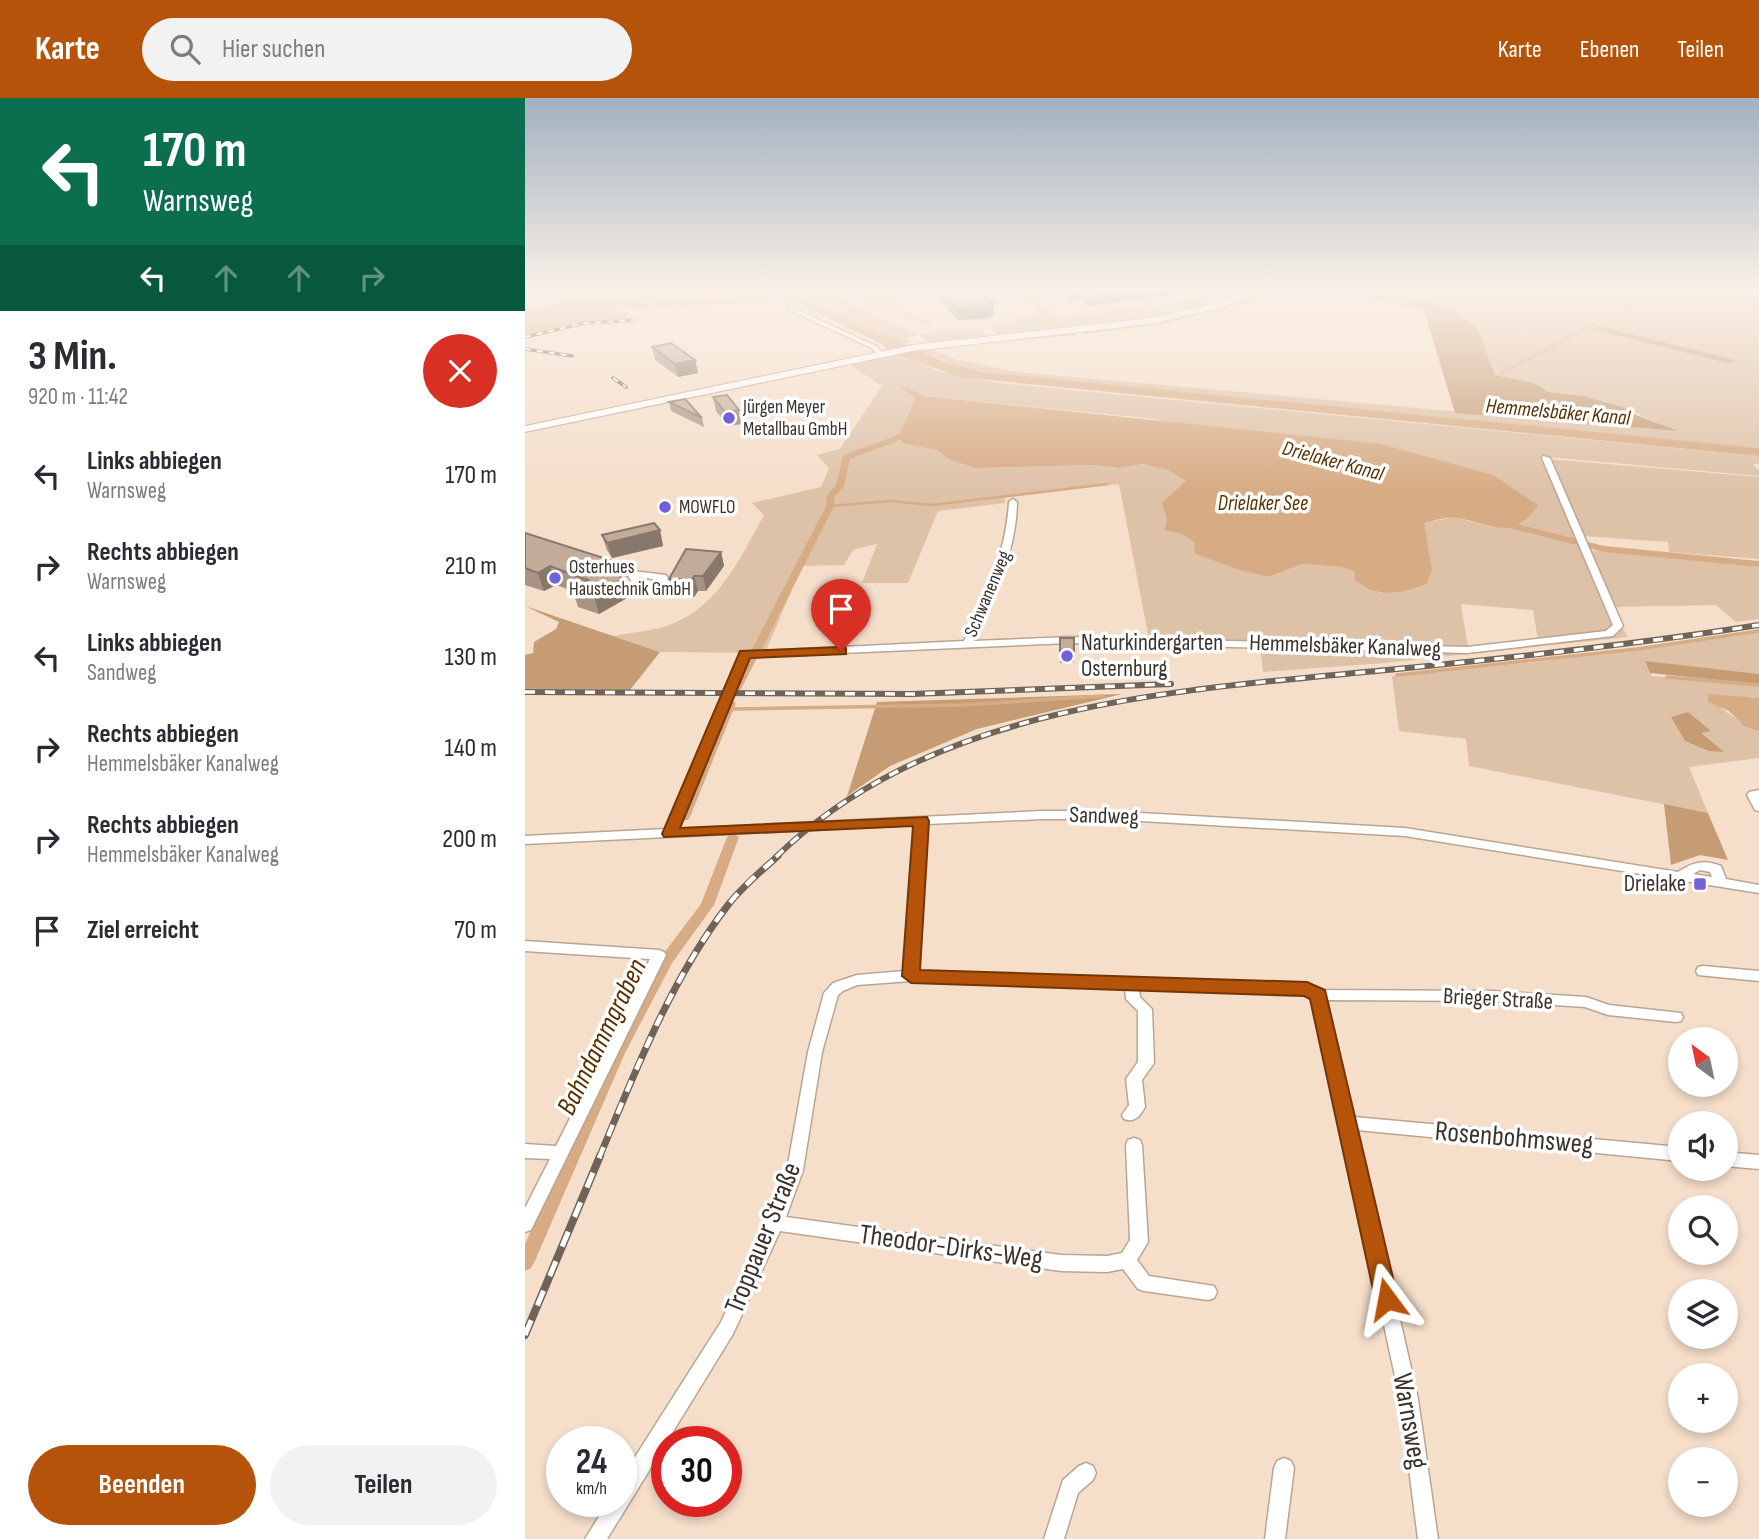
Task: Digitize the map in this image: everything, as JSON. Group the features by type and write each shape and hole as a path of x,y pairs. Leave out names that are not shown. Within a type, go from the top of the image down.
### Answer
{"main road":[{"path":"525,429 865,357"}],"street":[{"name":"Hemmelsbäker Kanalweg","path":"670,834 745,654 1081,640 1467,650 1609,634 1618,625 1546,458"},
{"name":"Schwanenweg","path":"967,645 996,585 1009,548 1013,502"},
{"path":"587,558 632,574"},
{"path":"1759,794 1753,795 1759,807"},
{"name":"Sandweg","path":"525,840 1105,815 1376,829 1468,840 1759,890"},
{"path":"921,821 911,976 1307,989 1319,995"},
{"path":"525,946 659,955 525,1225"},
{"path":"1703,971 1759,976"},
{"name":"Troppauer Straße","path":"637,1473 727,1328 775,1223 795,1170 815,1052 831,993 835,988 853,982 911,976"},
{"path":"1130,1115 1137,1107 1134,1079 1146,1063 1145,1009 1133,999 1132,982"},
{"name":"Brieger Straße","path":"1319,995 1492,996 1586,1002 1608,1010 1677,1017"},
{"name":"Warnsweg","path":"1319,995 1409,1399 1428,1539"},
{"name":"Rosenbohmsweg","path":"1347,1123 1668,1153"},
{"path":"1134,1145 1139,1242 1127,1260 1144,1283 1208,1292"},
{"path":"525,1150 559,1153"},
{"path":"1738,1160 1759,1162"},
{"name":"Theodor-Dirks-Weg","path":"775,1223 1062,1263 1107,1264 1127,1260"},
{"path":"1276,1539 1284,1468"},
{"path":"1054,1539 1070,1487 1086,1473"},
{"name":"Troppauer Straße","path":"595,1539 609,1517"}],"shaded area":[{"path":"882,357 908,357 938,371 998,383 1759,456 1759,463 1753,465 1759,470 1759,476 1548,457 1613,622 1613,628 1606,632 1538,640 1533,610 1461,604 1468,648 1149,639 1119,484 1004,498 1005,503 938,511 908,583 862,583 877,544 853,550 844,565 802,566 765,653 660,652 614,636 672,624 703,605 727,578 764,515 752,503 821,487 829,468 817,455 840,449 882,386 850,365","holes":["902,389 923,396 1157,419 1494,528 1454,517 1424,523 1380,593 1354,579 1355,572 1342,567 1302,564 1269,577 1242,571 1194,552 1196,543 1182,534 1164,530 1186,481 1168,470 1142,464 1119,468 1093,465 975,468 949,459 937,450 898,440 915,398"]},
{"path":"935,357 950,357 1017,372 1675,431 1625,408 1584,396 1549,392 1534,383 1495,375 1489,357 1759,357 1759,448 1011,376 962,368"},
{"path":"1438,357 1488,357 1495,375 1534,383 1549,392 1584,396 1625,408 1678,431 1455,413"},
{"path":"1703,357 1736,360 1730,364"},
{"path":"1548,459 1759,477 1759,559 1669,552 1668,542 1582,536"},
{"path":"1589,550 1759,565 1759,619 1736,622 1716,605 1612,607"},
{"path":"525,606 660,652 630,690 525,689 525,655 533,653 534,642 556,629 559,622"},
{"path":"1622,628 1628,637 1384,663 1263,672 1260,646 1458,653 1609,636"},
{"path":"1759,632 1759,674 1645,662 1652,676 1759,686 1759,698 1708,695 1725,711 1759,731 1759,758 1689,767 1708,813 1469,766 1466,739 1399,731 1392,676 1537,662"},
{"path":"1645,661 1759,674 1759,684 1650,673"},
{"path":"1122,694 977,729 890,766 847,796 877,702"},
{"path":"1688,712 1711,731 1701,733 1724,752 1709,751 1685,741 1671,717"},
{"path":"1664,804 1708,813 1728,860 1700,855 1671,865"}],"water":[{"path":"906,357 933,357 981,372 1759,448 1759,456 959,377"},
{"name":"Drielaker See","path":"906,387 923,396 1381,444 1493,475 1538,505 1529,516 1511,527 1502,528 1453,518 1424,523 1432,570 1426,584 1407,590 1389,593 1371,590 1354,579 1355,572 1342,567 1302,564 1269,577 1242,571 1194,553 1195,543 1182,534 1164,530 1167,520 1162,503 1186,481 1168,470 1142,464 1119,468 1093,465 975,468 948,459 937,450 902,443 899,436 915,398 901,388"},
{"path":"1708,694 1759,698 1759,731 1744,726 1729,711 1708,702"}],"building":[{"path":"666,357 691,357 695,360 675,364"},
{"path":"727,395 739,410 725,412 713,397"},
{"path":"685,399 702,418 669,402"},
{"path":"654,523 660,530 607,543 602,535"},
{"path":"525,533 610,560 607,562 622,579 594,595 573,589 588,580 550,566 538,573 525,568"},
{"path":"686,549 721,552 703,576 694,576 690,583 678,583 681,579 669,579"},
{"path":"1060,638 1074,638 1074,651 1060,651"}],"waterway":[{"path":"1501,373 1531,357"},
{"name":"Bahndammgraben","path":"756,651 830,506 831,495 840,486 846,458 895,440 910,431"},
{"path":"830,506 890,501 932,505 1107,484"},
{"name":"Drielaker Kanal","path":"1501,523 1604,549 1759,564"},
{"path":"1397,675 1637,649 1759,631"},
{"name":"Bahndammgraben","path":"736,689 752,658"},
{"path":"1667,677 1759,685"},
{"path":"728,709 962,705 1103,696"},
{"name":"Bahndammgraben","path":"684,817 731,703"},
{"name":"Bahndammgraben","path":"525,1263 618,1053 666,961 707,905 733,837"}],"railway":[{"path":"613,378 626,387"},
{"path":"776,857 841,805 912,764 988,734 1068,712 1150,696 1233,685 1533,655 1759,625"},
{"path":"525,692 912,694 1171,684"},
{"path":"599,1158 656,1027 689,964 733,898 778,856"},
{"path":"525,1335 600,1156"}],"place":[{"name":"Jürgen Meyer Metallbau GmbH","path":"729,418"},
{"name":"MOWFLO","path":"665,507"},
{"name":"Osterhues Haustechnik GmbH","path":"555,578"},
{"name":"Naturkindergarten Osternburg","path":"1067,656"},
{"name":"Drielake","path":"1700,884"}],"route":[{"path":"841,651 745,654 686,790 670,834 921,821 911,976 933,979 1132,982 1307,989 1319,995 1387,1299"}],"water label":[{"name":"Hemmelsbäker Kanal","path":"1558,412"}]}
